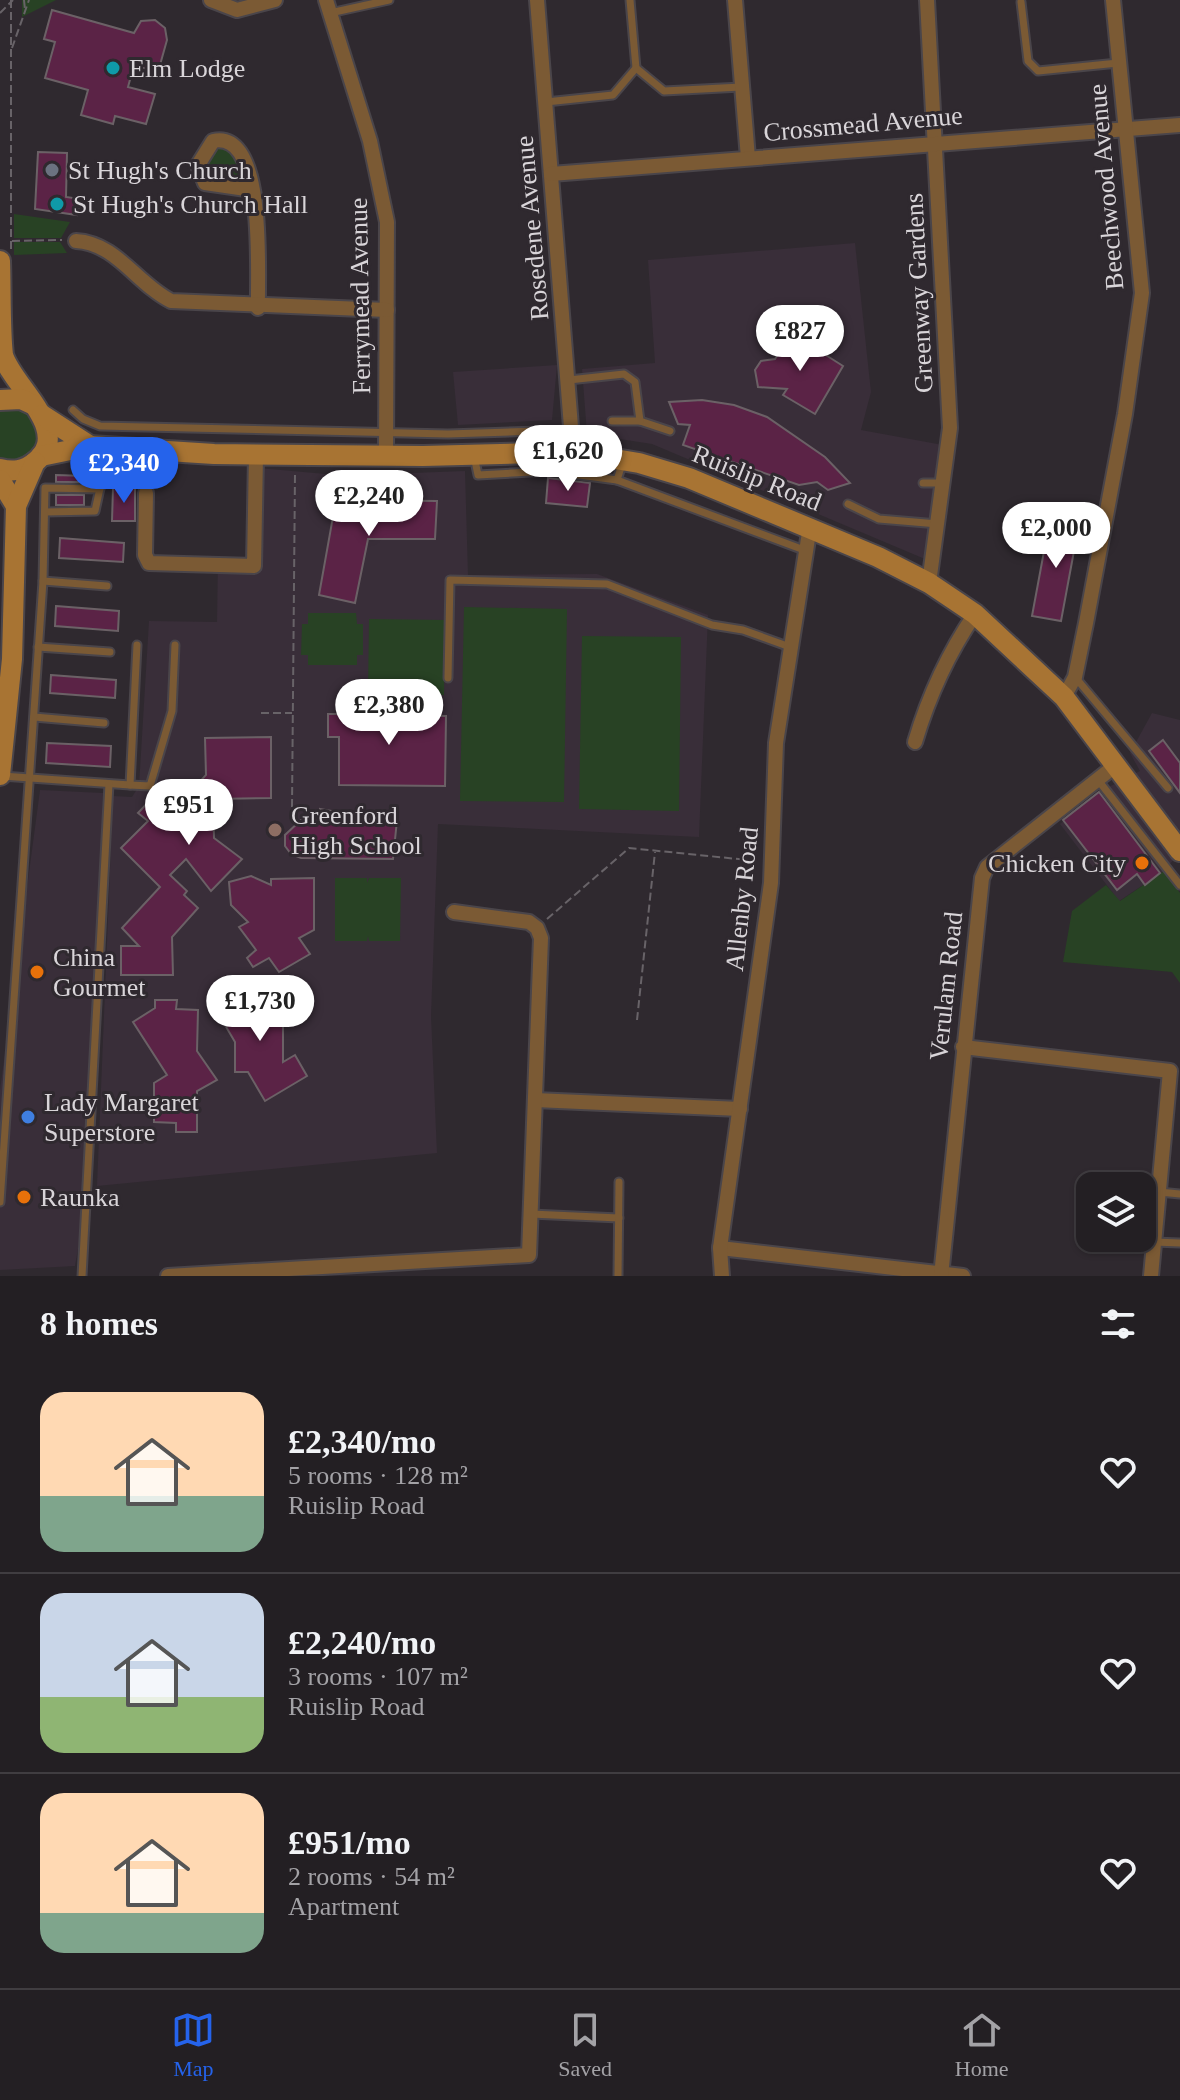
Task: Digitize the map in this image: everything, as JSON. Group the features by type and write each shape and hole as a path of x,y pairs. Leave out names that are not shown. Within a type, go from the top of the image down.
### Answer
{"main road":[{"path":"6,256 2,357 39,410 48,434 10,520"},
{"path":"0,400 21,399 39,410"},
{"name":"Ruislip Road","path":"39,410 90,446"},
{"name":"Ruislip Road","path":"0,469 15,471 38,459 90,446 215,460 256,455 474,455 548,462 573,452 624,459 689,478 810,526 929,583 975,614 1064,697 1116,765 1173,853"},
{"path":"0,480 10,520 0,775"}],"street":[{"path":"211,0 237,10 275,0"},
{"name":"Rosedene Avenue","path":"537,0 573,452"},
{"path":"735,0 748,158"},
{"name":"Greenway Gardens","path":"927,0 950,428 940,483 938,524 929,583"},
{"name":"Beechwood Avenue","path":"1064,697 1075,677 1125,414 1142,293 1113,0"},
{"name":"Ferrymead Avenue","path":"328,7 381,186 387,222 386,456"},
{"name":"Crossmead Avenue","path":"551,174 1180,125"},
{"path":"253,190 258,308"},
{"path":"70,240 94,242 107,249 153,292 171,301 258,308 387,310"},
{"path":"146,493 145,555 149,563 254,566 256,455"},
{"name":"Allenby Road","path":"722,1276 720,1248 773,863 776,743 810,526"},
{"path":"915,742 928,699 947,656 975,614"},
{"name":"Verulam Road","path":"941,1275 982,878 987,867 1116,765"},
{"path":"168,1276 308,1272 529,1255 541,938 537,928 529,922 454,912"},
{"path":"963,1047 1170,1071 1156,1222"},
{"path":"535,1100 740,1109"},
{"path":"720,1248 963,1276"},
{"path":"1151,1276 1153,1252"}],"lane":[{"path":"328,7 389,0"},
{"path":"546,102 613,95 636,68 630,0"},
{"path":"1021,2 1028,61 1032,69 1038,71 1118,63"},
{"path":"636,68 664,91 675,93 742,87"},
{"path":"569,380 624,374 635,382 640,421"},
{"path":"73,410 83,419 100,426 386,433 571,430"},
{"path":"612,421 640,421 670,431"},
{"path":"45,512 91,513 98,509 100,489 120,449"},
{"path":"617,480 624,459"},
{"path":"548,462 617,480 804,550"},
{"path":"923,483 940,483"},
{"path":"0,1202 3,1107 43,581 45,488 100,489"},
{"path":"848,504 879,519 938,524"},
{"path":"448,678 450,580 607,584 712,625 743,630 790,647"},
{"path":"43,581 107,586"},
{"path":"130,785 137,645"},
{"path":"0,775 150,786 172,711 175,645"},
{"path":"38,647 110,652"},
{"path":"1075,677 1168,788"},
{"path":"34,717 104,723"},
{"path":"1098,780 1173,853 1180,885"},
{"path":"82,1276 109,784"},
{"path":"618,1276 619,1182"},
{"path":"1159,1192 1180,1194"},
{"path":"531,1214 619,1218"},
{"path":"1156,1242 1180,1243"}],"path":[{"path":"0,13 12,0"},
{"path":"6,256 11,241 12,0"},
{"path":"24,0 26,11"},
{"path":"12,49 29,0"},
{"path":"11,241 70,240"},
{"path":"292,807 295,469"},
{"path":"261,713 293,713"},
{"path":"537,928 629,848 773,863"},
{"path":"637,1020 656,851"}],"shaded area":[{"path":"855,243 871,392 861,430 943,445 932,562 652,444 587,434 582,369 655,363 648,260"},
{"path":"557,365 552,420 458,425 453,372"},
{"name":"Greenford High School","path":"258,468 383,479 385,474 465,471 468,575 597,574 708,615 699,837 438,824 431,1016 437,1153 97,1186 113,796 132,797 139,786 149,621 217,622 218,559 258,559"},
{"path":"1152,713 1180,720 1180,852 1164,871 1119,901 1060,824 1099,792 1140,771 1130,753"},
{"path":"40,790 103,793 89,1187 75,1266 0,1270 0,1090"}],"green space":[{"path":"22,0 56,0 22,17"},
{"path":"220,146 228,146 240,163 243,179 238,182 208,178 204,164"},
{"path":"14,214 70,222 61,238 14,238"},
{"path":"14,242 60,242 67,253 14,255"},
{"path":"23,405 42,426 35,453 17,463 0,460 0,406"},
{"path":"464,607 567,609 564,802 460,801"},
{"path":"308,613 356,613 357,624 363,624 363,655 357,655 357,665 308,665 308,655 301,655 302,624 308,624"},
{"path":"369,619 445,620 444,695 368,694"},
{"path":"582,636 681,637 679,811 579,809"},
{"path":"1164,871 1180,893 1180,983 1172,972 1063,962 1072,911 1106,885 1120,901"},
{"path":"335,878 367,878 367,883 369,878 401,878 400,941 369,941 368,936 367,941 335,941"}],"building":[{"name":"Elm Lodge","path":"52,10 134,33 141,21 155,20 165,28 167,40 158,72 134,65 128,87 155,94 146,124 115,116 113,124 81,115 88,90 45,78 55,42 44,39"},
{"path":"38,152 67,153 66,197 80,199 77,215 35,209"},
{"path":"791,333 843,366 815,414 783,395 787,389 758,387 755,370 761,361 775,359"},
{"path":"702,400 734,405 767,417 825,457 850,483 828,490 817,482 799,485 683,445 690,425 678,424 669,402"},
{"path":"56,475 85,476 85,482 56,482"},
{"path":"548,478 590,483 587,507 546,503"},
{"path":"113,488 135,488 135,521 112,521"},
{"path":"56,495 84,495 84,505 56,505"},
{"path":"336,500 437,501 435,539 368,539 355,603 319,595"},
{"path":"1050,519 1079,524 1061,621 1032,616"},
{"path":"60,538 124,543 123,562 59,558"},
{"path":"56,606 119,611 118,631 55,626"},
{"path":"51,675 116,680 115,698 50,693"},
{"path":"341,701 371,701 370,715 446,716 445,786 339,785 339,737 328,737 328,714 341,714"},
{"path":"271,737 271,798 213,799 214,838 242,859 211,891 186,859 170,875 187,891 184,895 198,908 172,937 173,975 121,975 121,946 139,946 122,928 160,887 121,848 148,821 138,813 160,790 171,801 181,790 187,796 206,775 205,738"},
{"path":"1163,740 1180,763 1180,793 1149,751"},
{"path":"47,743 111,746 110,767 46,763"},
{"path":"1099,792 1160,873 1145,885 1137,874 1117,890 1063,820"},
{"path":"320,809 332,811 332,819 397,820 393,859 301,858 291,854 285,846 285,835 301,820 320,820"},
{"path":"251,876 271,885 271,879 314,878 314,930 299,938 310,954 279,972 269,958 253,967 247,958 256,950 239,927 248,922 231,905 229,882"},
{"path":"248,987 259,1005 283,1004 283,1062 295,1055 307,1076 265,1101 248,1072 235,1072 235,1042 215,1008"},
{"path":"155,1000 177,1000 176,1009 198,1010 197,1051 217,1080 197,1091 197,1132 176,1132 176,1123 154,1122 154,1083 167,1075 133,1022 155,1008"}],"place":[{"name":"Elm Lodge","path":"113,68"},
{"name":"St Hugh's Church","path":"52,170"},
{"name":"St Hugh's Church Hall","path":"57,204"},
{"name":"Greenford High School","path":"275,830"},
{"name":"Chicken City","path":"1142,863"},
{"name":"China Gourmet","path":"37,972"},
{"name":"Lady Margaret Superstore","path":"28,1117"},
{"name":"Raunka","path":"24,1197"}]}
